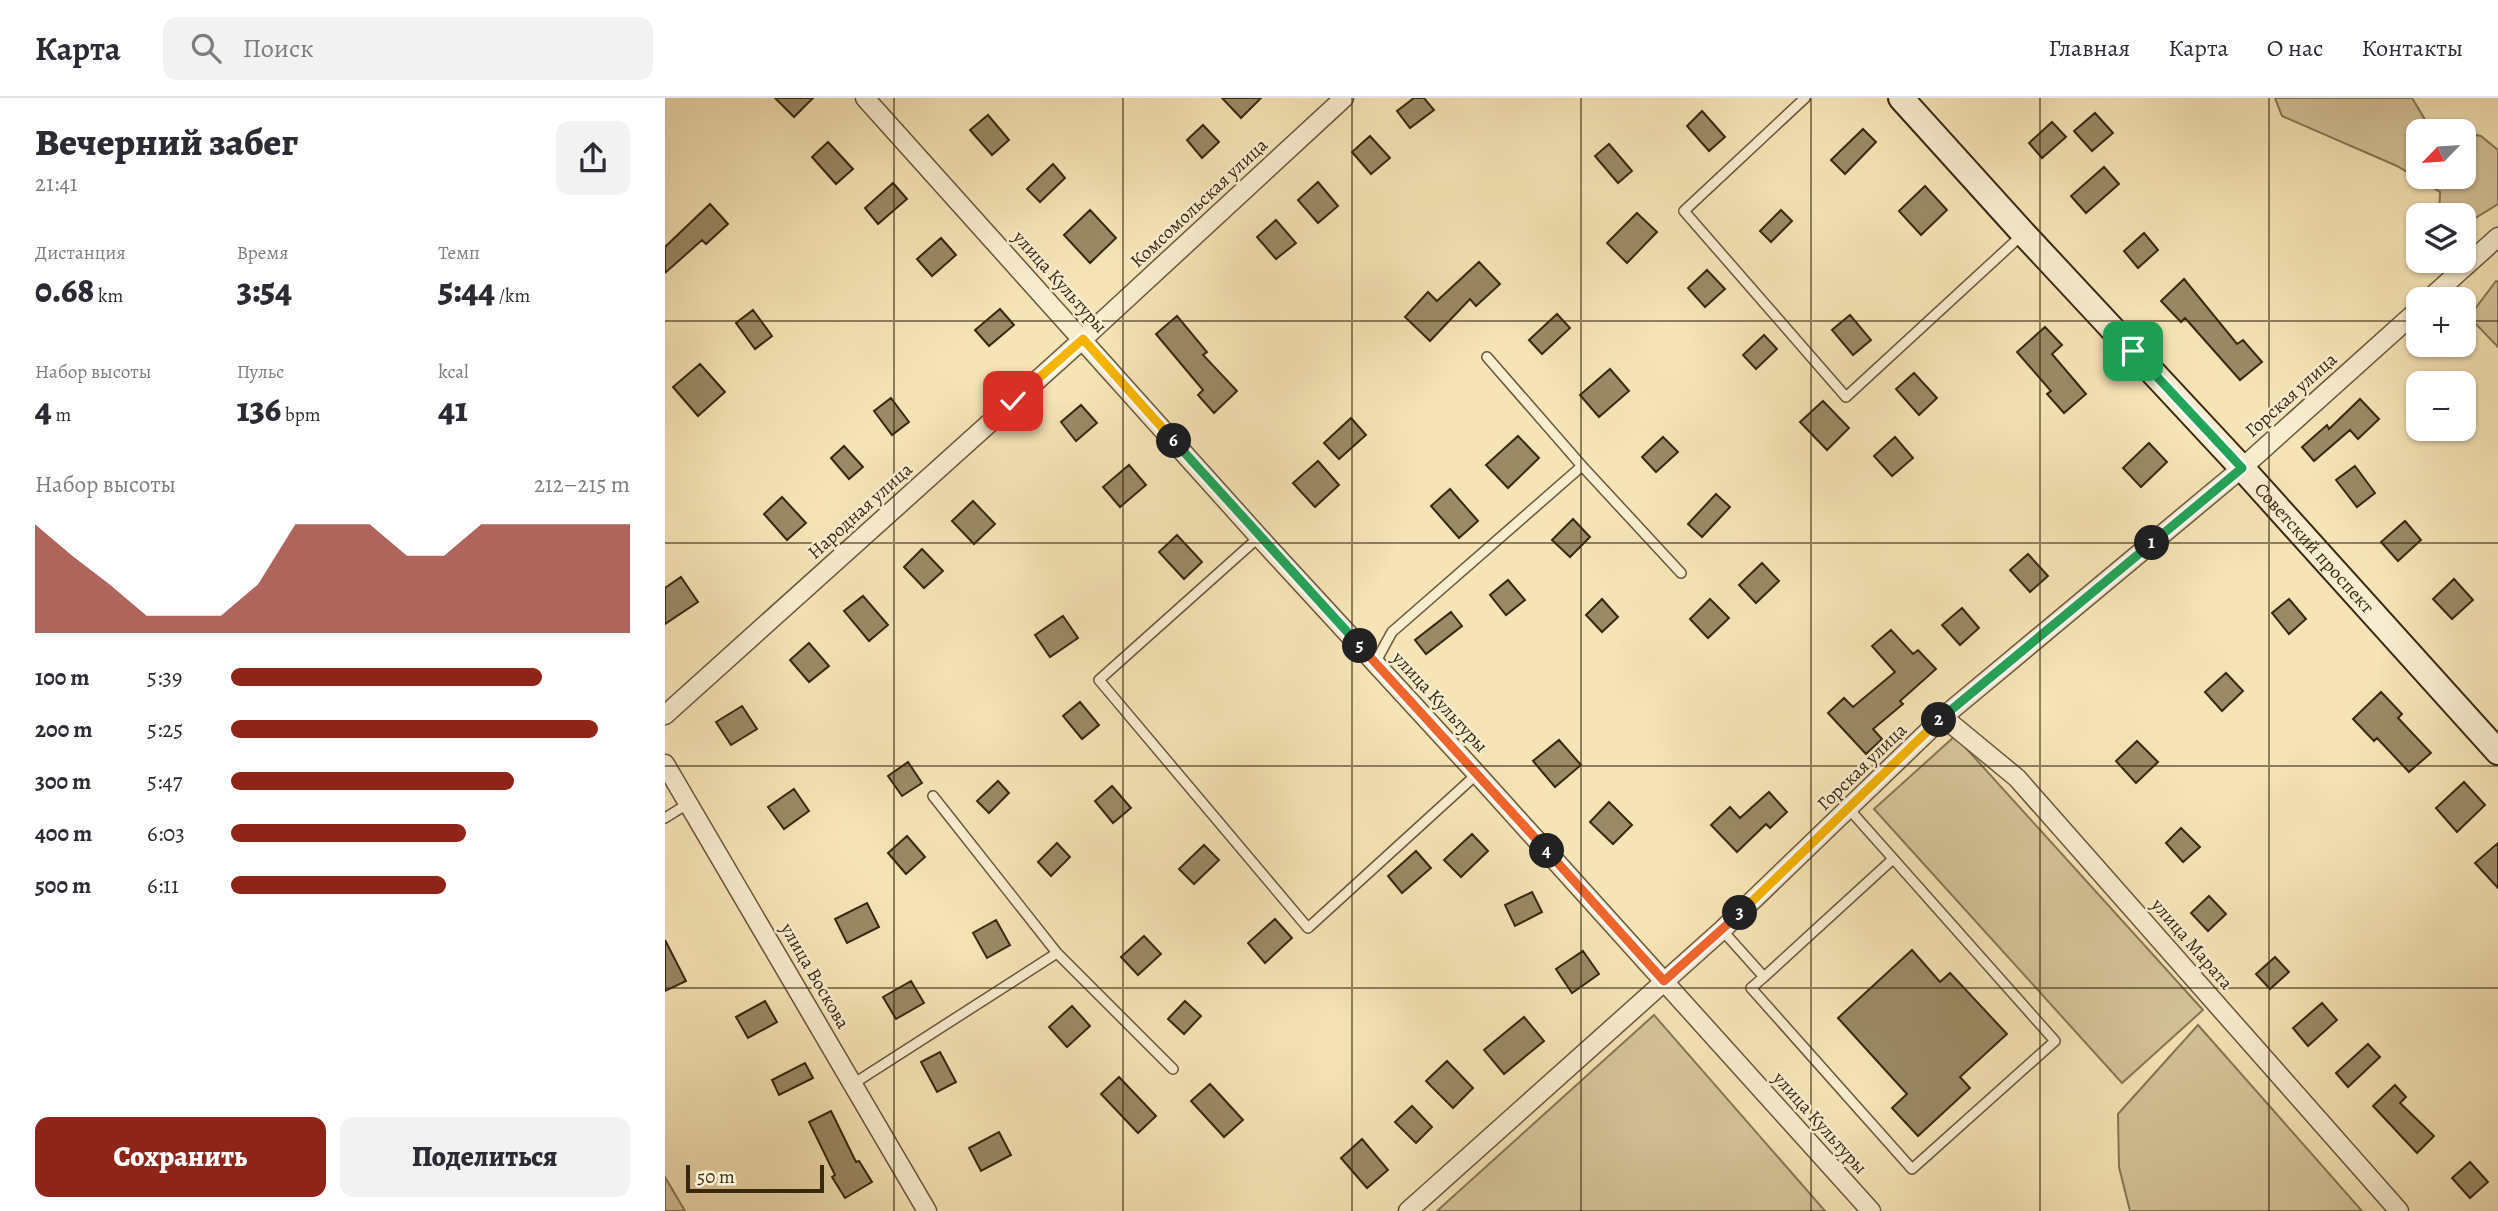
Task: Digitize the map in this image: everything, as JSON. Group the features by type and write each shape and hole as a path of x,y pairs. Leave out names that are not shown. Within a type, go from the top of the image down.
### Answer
{"street":[{"name":"улица Культуры","path":"865,98 1871,1211"},
{"name":"Комсомольская улица","path":"1083,339 1344,98"},
{"name":"Советский проспект","path":"1901,98 2242,468 2498,752"},
{"path":"2442,287 2498,237"},
{"name":"Горская улица","path":"1408,1211 1722,930 1943,716 2242,468 2406,321"},
{"name":"Народная улица","path":"665,715 1083,339"},
{"name":"улица Марата","path":"1943,716 2017,778 2399,1211"},
{"name":"улица Воскова","path":"665,764 927,1211"}],"lane":[{"path":"1805,98 1683,211 1846,397 2024,234"},
{"path":"1487,357 1581,466 1681,573"},
{"path":"1375,663 1392,632 1581,466"},
{"path":"1259,537 1099,680 1308,928 1477,774"},
{"path":"933,796 1057,953 1173,1069"},
{"path":"665,818 689,803"},
{"path":"1849,809 2055,1041 1912,1169 1751,988 1893,859"},
{"path":"1722,930 1764,977"},
{"path":"853,1084 1057,953"}],"shaded area":[{"path":"2275,98 2412,98 2425,119 2406,119 2406,171 2282,116"},
{"path":"2476,135 2498,150 2498,204 2476,218 2476,203 2440,203 2440,192 2435,189 2476,189"},
{"path":"2496,281 2498,282 2498,347 2476,324 2476,308"},
{"path":"1955,736 2203,1010 2122,1083 1874,809"},
{"path":"1654,1015 1825,1211 1437,1211"},
{"path":"2198,1025 2362,1211 2130,1211 2119,1167 2118,1114"},
{"path":"665,1177 685,1211 665,1211"}],"building":[{"path":"775,98 813,98 794,117"},
{"path":"1222,98 1261,98 1241,118"},
{"path":"1414,98 1424,98 1434,110 1410,128 1397,111"},
{"path":"1702,111 1725,137 1709,151 1687,126"},
{"path":"2095,113 2113,133 2092,151 2074,131"},
{"path":"988,115 1009,140 992,155 970,130"},
{"path":"2052,122 2066,137 2042,158 2029,143"},
{"path":"1203,125 1219,142 1202,158 1187,140"},
{"path":"1863,129 1876,142 1845,174 1831,160"},
{"path":"1370,136 1390,158 1371,174 1352,152"},
{"path":"828,142 853,169 836,184 812,157"},
{"path":"1609,144 1632,171 1618,183 1595,156"},
{"path":"1053,164 1065,178 1040,202 1027,189"},
{"path":"2104,167 2119,184 2086,213 2071,196"},
{"path":"1318,182 1338,206 1318,223 1298,200"},
{"path":"893,183 907,199 878,224 865,208"},
{"path":"1925,186 1947,210 1921,235 1899,211"},
{"path":"710,204 728,224 706,244 702,240 665,273 665,247"},
{"path":"1090,210 1116,238 1090,263 1064,235"},
{"path":"1781,210 1792,221 1771,242 1760,231"},
{"path":"1637,213 1657,232 1627,263 1607,243"},
{"path":"1276,220 1296,243 1276,259 1257,237"},
{"path":"2144,233 2158,250 2138,268 2124,251"},
{"path":"941,238 956,255 932,276 917,259"},
{"path":"1479,262 1500,284 1476,306 1470,299 1430,341 1405,317 1428,292 1437,301"},
{"path":"1707,270 1725,289 1705,307 1688,288"},
{"path":"2184,279 2237,344 2243,340 2262,362 2240,380 2185,318 2181,322 2161,301"},
{"path":"1000,309 1014,325 989,346 975,330"},
{"path":"753,310 772,336 755,349 736,323"},
{"path":"1557,314 1570,328 1542,354 1529,340"},
{"path":"1850,315 1871,340 1853,355 1832,330"},
{"path":"1177,316 1207,352 1203,355 1237,391 1214,413 1198,395 1203,390 1156,334"},
{"path":"2045,327 2062,345 2052,354 2086,394 2064,413 2047,394 2051,391 2017,352"},
{"path":"1764,335 1777,349 1756,369 1743,355"},
{"path":"700,364 725,392 698,416 673,387"},
{"path":"1610,369 1629,391 1599,417 1580,395"},
{"path":"1914,373 1937,398 1919,415 1896,389"},
{"path":"891,398 909,422 892,435 874,411"},
{"path":"2360,399 2379,419 2358,439 2350,430 2314,461 2302,447 2327,425 2329,429"},
{"path":"1823,401 1849,428 1827,450 1800,422"},
{"path":"1081,405 1097,423 1076,441 1061,422"},
{"path":"1351,418 1366,435 1339,459 1324,443"},
{"path":"1518,436 1539,458 1508,488 1486,465"},
{"path":"1663,437 1678,452 1656,472 1642,457"},
{"path":"1895,437 1913,458 1892,476 1874,456"},
{"path":"2149,443 2167,462 2141,487 2123,468"},
{"path":"844,446 863,467 849,479 831,458"},
{"path":"1318,461 1339,485 1315,507 1293,483"},
{"path":"1129,465 1146,485 1120,507 1103,487"},
{"path":"2355,466 2375,493 2357,507 2336,480"},
{"path":"1450,489 1478,521 1459,538 1431,506"},
{"path":"1716,494 1730,507 1702,537 1688,524"},
{"path":"782,497 806,523 787,540 764,514"},
{"path":"973,501 995,524 974,544 952,521"},
{"path":"1573,519 1590,537 1570,557 1552,540"},
{"path":"2405,521 2421,540 2398,561 2381,542"},
{"path":"1177,535 1202,562 1184,579 1159,552"},
{"path":"922,549 943,571 924,588 904,567"},
{"path":"2028,554 2048,576 2030,592 2010,570"},
{"path":"1762,563 1779,581 1756,603 1739,585"},
{"path":"681,577 698,602 665,624 665,588"},
{"path":"2454,579 2473,600 2452,619 2433,599"},
{"path":"1508,580 1525,600 1506,615 1490,595"},
{"path":"863,596 888,625 869,641 844,611"},
{"path":"1602,599 1618,617 1602,632 1586,615"},
{"path":"1710,599 1729,618 1708,638 1690,619"},
{"path":"2289,599 2306,619 2289,634 2272,613"},
{"path":"1962,608 1979,628 1960,645 1942,625"},
{"path":"1451,612 1462,626 1426,654 1415,640"},
{"path":"1063,616 1078,638 1050,657 1035,635"},
{"path":"1891,630 1913,654 1918,650 1936,669 1900,701 1903,704 1873,729 1882,739 1866,754 1828,713 1844,698 1853,707 1895,672 1872,646"},
{"path":"809,643 829,666 809,682 790,660"},
{"path":"2226,673 2243,691 2222,711 2205,692"},
{"path":"2381,692 2402,714 2398,718 2431,753 2409,772 2377,738 2374,741 2353,719"},
{"path":"1080,702 1099,725 1082,739 1063,716"},
{"path":"742,706 757,729 731,745 716,722"},
{"path":"1559,740 1581,765 1555,787 1533,761"},
{"path":"2137,741 2158,762 2136,783 2116,761"},
{"path":"908,762 922,783 902,796 888,776"},
{"path":"998,781 1009,793 989,813 977,801"},
{"path":"2464,782 2485,805 2457,832 2436,808"},
{"path":"1112,786 1131,808 1113,823 1095,801"},
{"path":"794,789 809,811 784,829 768,807"},
{"path":"1769,792 1787,812 1770,828 1766,824 1737,852 1711,825 1730,807 1740,818"},
{"path":"1609,802 1632,825 1613,844 1590,822"},
{"path":"2181,828 2200,847 2183,862 2166,843"},
{"path":"1472,834 1488,851 1461,877 1444,860"},
{"path":"907,836 925,857 906,874 888,853"},
{"path":"1057,843 1070,857 1051,876 1038,862"},
{"path":"2498,843 2498,888 2475,863"},
{"path":"1204,845 1219,860 1194,884 1179,869"},
{"path":"1416,851 1431,868 1402,893 1388,876"},
{"path":"1532,892 1542,912 1515,926 1505,905"},
{"path":"2209,896 2226,914 2208,931 2191,913"},
{"path":"867,903 879,927 847,943 835,919"},
{"path":"1275,919 1292,938 1265,963 1248,943"},
{"path":"996,920 1010,945 987,958 973,933"},
{"path":"1144,936 1161,954 1138,975 1121,957"},
{"path":"665,940 686,981 665,991"},
{"path":"1912,950 1940,982 1950,973 2007,1034 1960,1077 1970,1088 1918,1136 1892,1108 1907,1094 1838,1018"},
{"path":"1583,951 1599,974 1572,993 1556,969"},
{"path":"2275,957 2289,972 2270,989 2256,974"},
{"path":"911,981 924,1003 896,1019 883,997"},
{"path":"765,1001 777,1022 748,1038 736,1017"},
{"path":"1185,1001 1201,1016 1184,1034 1168,1019"},
{"path":"2322,1003 2337,1020 2308,1046 2293,1028"},
{"path":"1072,1006 1090,1026 1067,1047 1049,1027"},
{"path":"1524,1017 1544,1041 1504,1074 1484,1050"},
{"path":"2368,1044 2380,1057 2348,1087 2336,1073"},
{"path":"940,1052 956,1082 937,1092 921,1062"},
{"path":"1447,1061 1473,1088 1453,1108 1426,1081"},
{"path":"805,1063 813,1078 779,1095 772,1080"},
{"path":"1119,1077 1156,1116 1138,1133 1101,1094"},
{"path":"1210,1084 1243,1120 1224,1137 1191,1101"},
{"path":"2395,1085 2406,1097 2400,1103 2434,1136 2417,1153 2373,1106"},
{"path":"1412,1106 1432,1127 1416,1143 1395,1122"},
{"path":"831,1111 856,1162 859,1161 872,1182 845,1198 832,1177 835,1175 809,1122"},
{"path":"999,1132 1011,1155 981,1171 969,1148"},
{"path":"1362,1139 1388,1170 1367,1188 1341,1158"},
{"path":"2470,1162 2488,1182 2470,1198 2452,1178"}],"route":[{"path":"1013,401 1083,339 1259,537 1664,981 1722,930 1943,716 2242,468 2133,351"}]}
